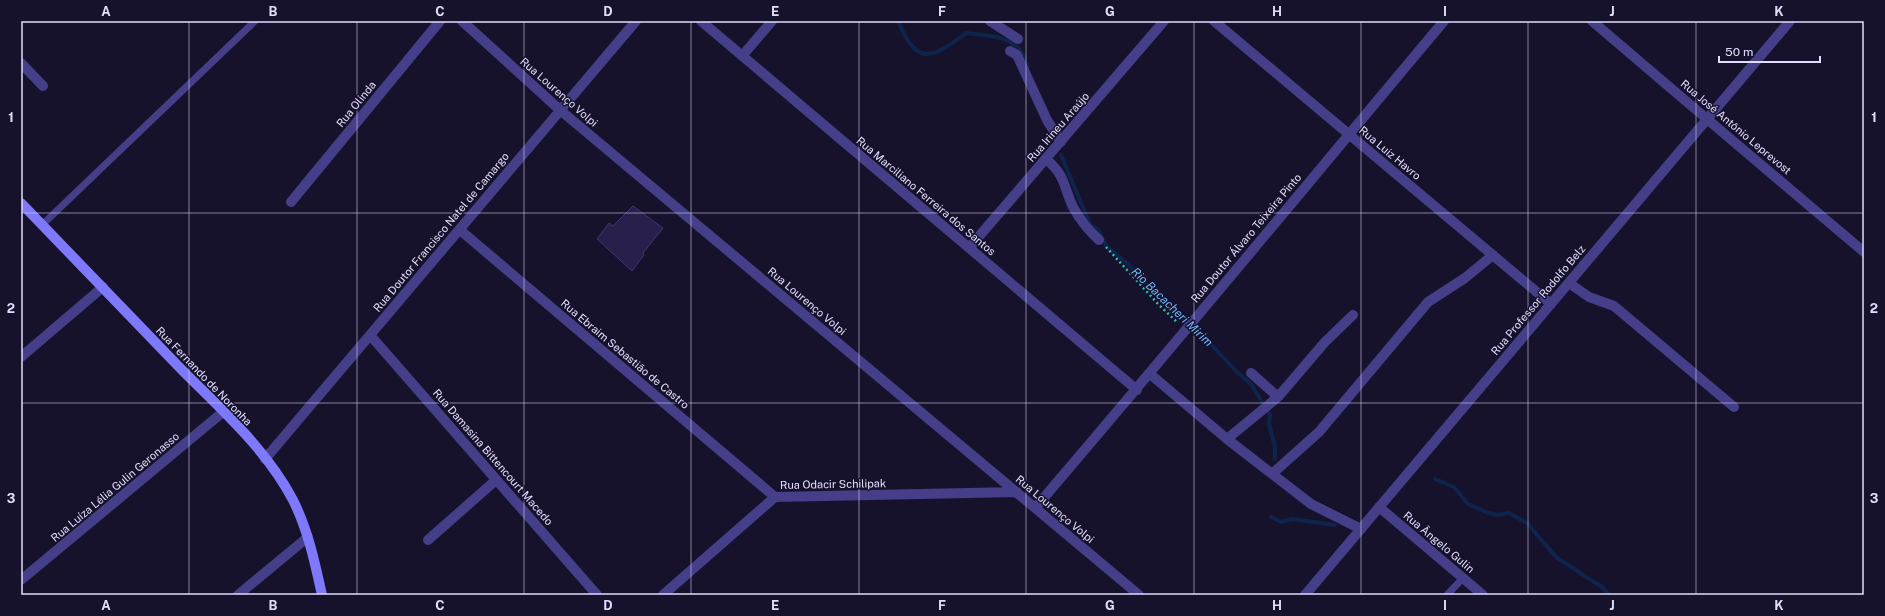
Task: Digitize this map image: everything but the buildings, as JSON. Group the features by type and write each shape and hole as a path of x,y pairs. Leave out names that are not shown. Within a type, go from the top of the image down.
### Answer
{"main road":[{"name":"Rua Fernando de Noronha","path":"21,203 224,412 265,460 292,499 308,537 322,595"}],"street":[{"name":"Rua Olinda","path":"291,202 440,21"},
{"name":"Rua Lourenço Volpi","path":"462,21 560,110 1139,595"},
{"name":"Rua Doutor Francisco Natel de Camargo","path":"265,460 636,21"},
{"name":"Rua Marciliano Ferreira dos Santos","path":"700,21 1136,390"},
{"path":"742,56 772,21"},
{"path":"990,21 1018,39"},
{"name":"Rua Irineu Araújo","path":"969,248 1164,21"},
{"name":"Rua Luiz Havro","path":"1214,21 1551,304"},
{"name":"Rua Doutor Álvaro Teixeira Pinto","path":"1035,508 1150,374 1185,329 1444,21"},
{"name":"Rua José Antônio Leprevost","path":"1592,21 1864,252"},
{"name":"Rua Professor Rodolfo Belz","path":"1304,595 1790,21"},
{"path":"1010,50 1017,55 1047,120 1061,142"},
{"path":"21,63 43,86"},
{"path":"1046,159 1060,173 1073,208 1087,228 1099,240"},
{"name":"Rua Ebraim Sebastião de Castro","path":"460,230 775,496"},
{"path":"1273,473 1319,432 1428,302 1465,278 1493,255"},
{"path":"1569,283 1589,298 1614,306 1734,407"},
{"path":"21,358 103,287"},
{"path":"1227,439 1278,397 1324,342 1353,315"},
{"name":"Rua Damasina Bittencourt Macedo","path":"370,335 597,595"},
{"path":"1251,373 1278,397"},
{"path":"1150,374 1263,468 1273,473 1316,506 1361,529"},
{"name":"Rua Luíza Lélia Gulin Geronasso","path":"21,580 224,412"},
{"path":"428,540 496,480"},
{"name":"Rua Odacir Schilipak","path":"663,595 775,496 1017,492"},
{"name":"Rua Ângelo Gulin","path":"1379,507 1483,595"},
{"path":"238,595 308,537"}],"lane":[{"path":"42,225 255,21"},
{"path":"1447,595 1463,578"}],"path":[{"path":"1099,240 1159,305 1185,329"}],"waterway":[{"name":"Rio Bacacheri Mirim","path":"898,21 905,36 912,46 919,52 926,54 934,53 943,49 966,33 985,35 1004,39 1020,49 1028,67"},
{"name":"Rio Bacacheri Mirim","path":"1061,155 1090,224 1098,230 1107,247 1128,264 1139,277 1202,335 1237,372 1251,384 1270,415 1269,424 1275,447 1275,459"},
{"name":"Rio Bacacheri Mirim","path":"1435,479 1454,487 1468,504 1488,513 1498,515 1509,513 1527,523 1556,557 1602,587 1609,595"},
{"name":"Rio Bacacheri Mirim","path":"1271,517 1281,522 1292,519 1335,525"}]}
